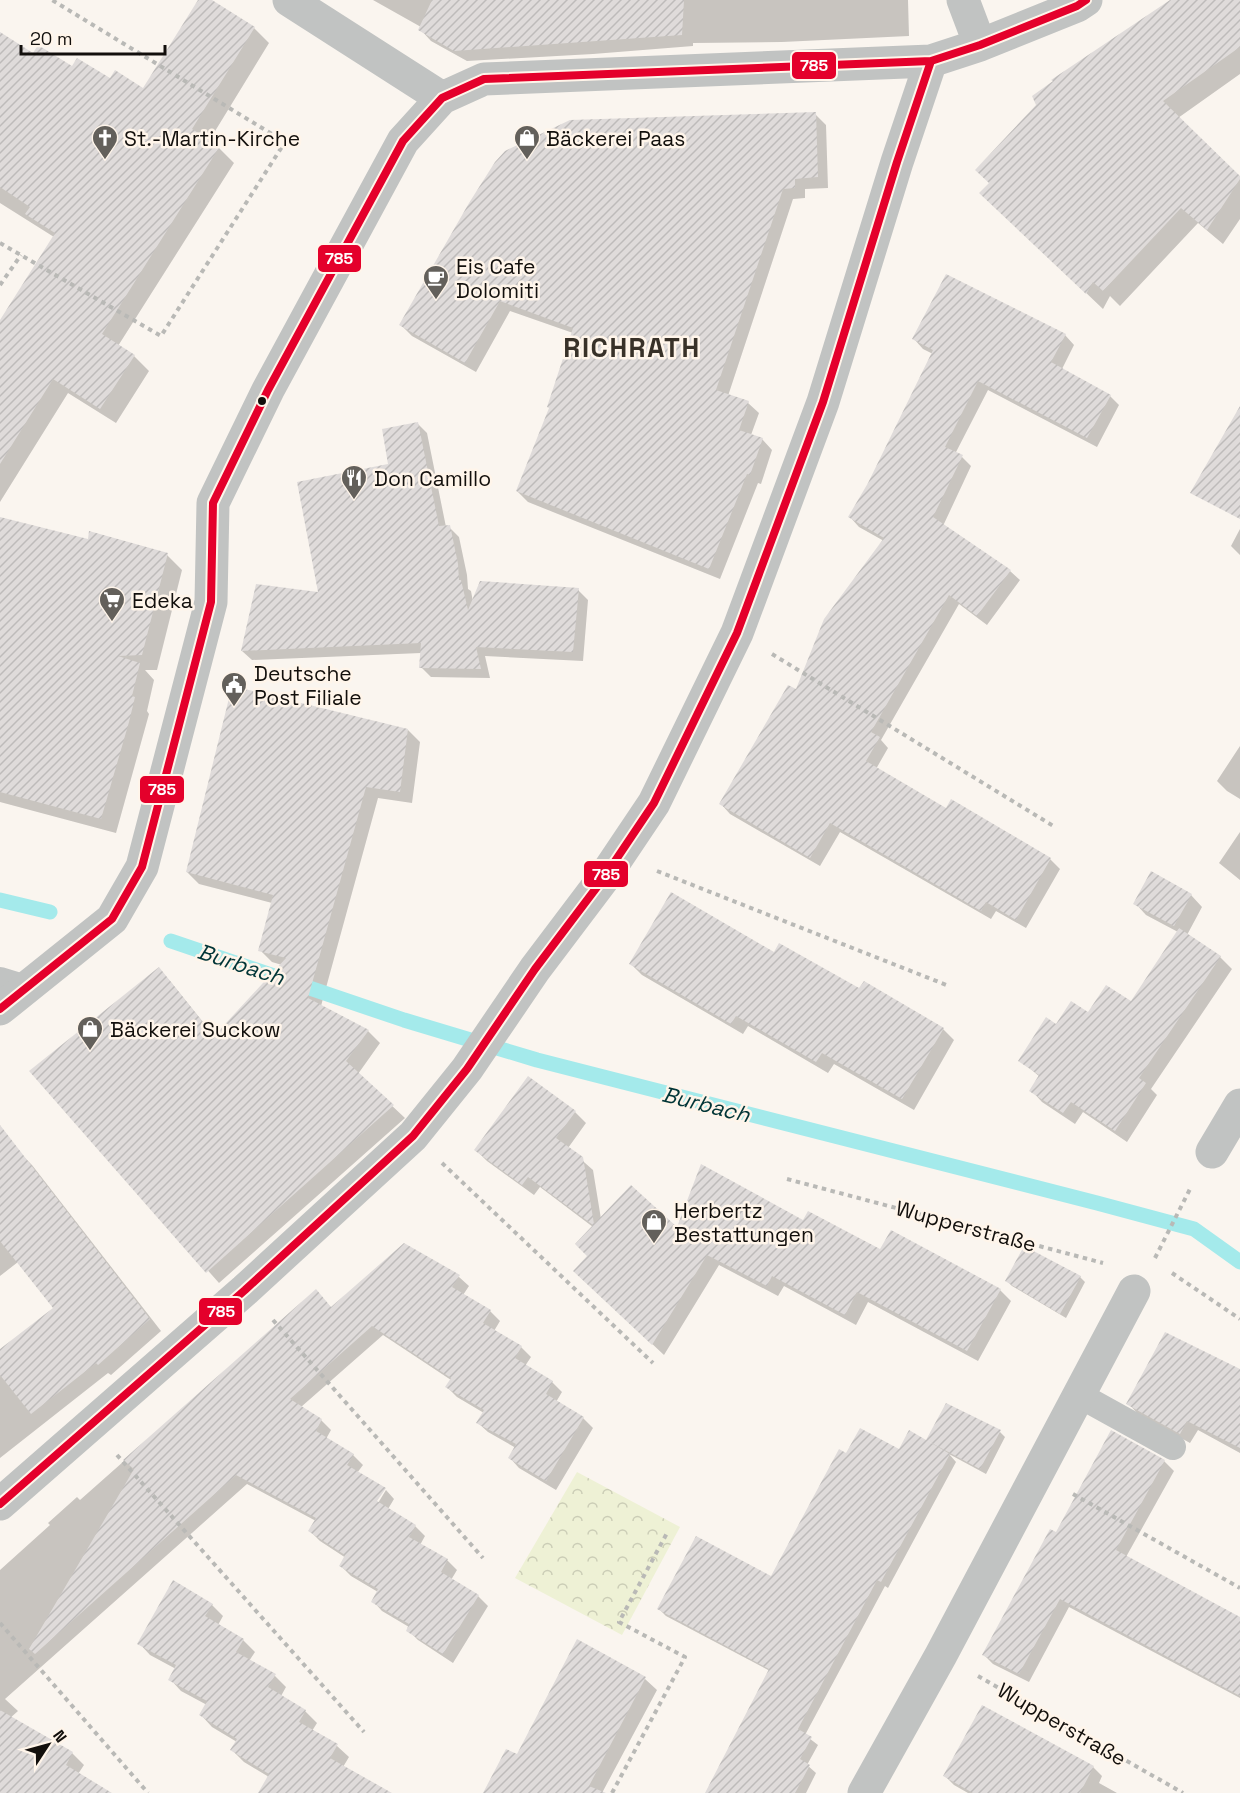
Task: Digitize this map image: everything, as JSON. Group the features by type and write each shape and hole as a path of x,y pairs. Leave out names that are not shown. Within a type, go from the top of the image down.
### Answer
{"street":[{"path":"290,0 442,98"},
{"path":"963,0 980,45"},
{"path":"0,1009 13,984 112,920 141,867 211,602 213,503 268,390 403,141 442,98 484,79 931,61 980,45 1077,6 1086,0"},
{"path":"0,1504 245,1290 413,1136 467,1069 535,969 603,879 654,803 737,633 823,402 897,162 931,61"},
{"path":"1212,1152 1240,1105"},
{"path":"864,1793 941,1655 1134,1291"}],"lane":[{"path":"1079,1395 1173,1447"}],"path":[{"path":"0,243 161,336 285,142 52,0"},
{"path":"0,285 21,255"},
{"path":"737,633 1055,827"},
{"path":"618,855 949,986"},
{"path":"413,1136 653,1363"},
{"name":"Wupperstraße","path":"787,1179 1110,1264"},
{"path":"1161,1266 1154,1258 1187,1193"},
{"path":"1171,1273 1240,1319"},
{"path":"245,1290 483,1558"},
{"path":"91,1426 364,1732"},
{"path":"1036,1473 1240,1588"},
{"path":"612,1793 685,1657 619,1622 667,1533"},
{"path":"0,1623 148,1793"},
{"name":"Wupperstraße","path":"941,1655 1183,1793"}],"green space":[{"path":"577,1472 680,1527 622,1635 515,1578"}],"building":[{"path":"198,0 212,0 255,27 192,129 220,146 102,334 135,355 100,409 53,379 0,464 0,320 55,233 25,214 30,207 0,187 0,32 33,53 38,45 72,66 77,58 110,78 115,70 143,88"},
{"path":"432,0 684,0 682,35 454,51 418,30"},
{"path":"1170,0 1240,0 1240,47 1163,101 1240,176 1240,179 1207,230 1181,208 1103,291 1093,282 1086,294 979,193 989,183 975,170 1036,105 1032,96 1053,81 1051,80"},
{"path":"816,112 818,177 795,179 795,188 783,189 716,390 749,401 739,430 763,438 750,475 747,474 709,569 516,491 549,408 547,407 573,328 500,301 465,363 399,325 495,162 505,151 570,120"},
{"path":"946,274 1066,334 1051,362 1111,395 1087,438 978,381 945,447 963,455 933,517 1011,570 977,616 949,595 871,732 880,737 866,761 946,808 951,799 1051,858 1016,920 986,902 981,911 830,823 810,858 719,804 788,685 796,689 824,619 884,538 848,517 868,483 933,350 912,339"},
{"path":"1240,406 1240,519 1190,493"},
{"path":"418,422 439,526 450,525 459,580 461,580 468,610 480,581 579,588 573,652 476,647 481,669 419,668 421,643 241,651 256,584 318,592 297,482 388,464 382,429"},
{"path":"0,517 88,539 89,531 168,553 142,655 118,656 140,663 132,696 135,697 129,722 101,819 0,792"},
{"path":"232,686 408,729 400,792 366,787 308,998 369,1030 346,1061 394,1105 206,1273 29,1071 159,967 214,1036 286,958 258,951 273,895 186,872"},
{"path":"1151,871 1192,894 1174,926 1133,904"},
{"path":"671,892 774,952 779,943 859,988 864,981 944,1028 902,1099 822,1053 816,1062 736,1016 731,1024 629,964"},
{"path":"1179,928 1221,956 1139,1078 1146,1083 1115,1131 1071,1102 1063,1113 1029,1091 1039,1075 1018,1061 1046,1017 1056,1024 1071,1001 1088,1012 1106,985 1131,1001"},
{"path":"528,1076 576,1111 556,1138 583,1157 594,1224 631,1185 677,1227 701,1164 803,1220 808,1211 880,1249 891,1230 1001,1289 967,1351 857,1292 845,1315 772,1276 767,1286 707,1255 652,1345 573,1271 587,1256 575,1244 593,1225 528,1177 522,1185 474,1150"},
{"path":"0,1125 150,1319 98,1365 96,1363 31,1414 0,1375 0,1349 53,1308 0,1241"},
{"path":"404,1243 460,1275 452,1287 491,1310 483,1323 522,1346 515,1358 553,1381 546,1394 584,1417 546,1481 508,1458 516,1444 476,1423 484,1410 445,1387 451,1378 372,1326 290,1399 322,1419 316,1431 354,1454 347,1465 386,1488 377,1501 416,1525 409,1537 448,1559 441,1572 479,1595 443,1654 406,1631 409,1624 371,1602 378,1589 339,1566 345,1555 308,1531 316,1518 236,1475 35,1654 29,1649 134,1469 123,1460 316,1289 331,1307"},
{"path":"1024,1246 1081,1276 1060,1314 1005,1281"},
{"path":"1165,1332 1240,1369 1240,1448 1187,1421 1180,1434 1126,1404"},
{"path":"946,1403 1001,1430 980,1469 926,1440"},
{"path":"860,1428 899,1449 909,1430 950,1454 881,1582 877,1580 798,1729 812,1737 800,1759 810,1765 795,1793 705,1793 769,1669 657,1609 696,1536 771,1576 839,1449 846,1453"},
{"path":"1111,1430 1165,1460 1116,1550 1240,1617 1240,1696 1060,1599 1019,1674 982,1655 1050,1529 1056,1532"},
{"path":"173,1580 213,1604 205,1616 244,1639 236,1652 276,1674 268,1687 306,1710 299,1722 338,1744 330,1758 392,1793 258,1793 269,1774 230,1750 237,1739 199,1715 207,1701 168,1680 176,1665 137,1644"},
{"path":"577,1639 646,1677 589,1786 606,1793 483,1793 506,1749 517,1754"},
{"path":"982,1705 1094,1766 1080,1793 973,1793 943,1776"},
{"path":"0,1710 73,1752 66,1765 112,1793 0,1793"}],"waterway":[{"name":"Burbach","path":"0,900 50,912"},
{"name":"Burbach","path":"171,941 404,1020 537,1060 1194,1229 1240,1262"}],"transit line":[{"name":"785","path":"0,1009 112,919 142,867 211,602 213,503 268,390 403,141 442,98 484,79 931,61 980,45 1077,6 1086,0"},
{"name":"785","path":"0,1504 245,1290 413,1136 467,1069 535,969 603,879 654,803 737,633 823,402 897,162 931,61"}],"place":[{"name":"St.-Martin-Kirche","path":"105,161"},
{"name":"Bäckerei Paas","path":"527,161"},
{"name":"Eis Cafe Dolomiti","path":"436,301"},
{"name":"Don Camillo","path":"354,501"},
{"name":"Edeka","path":"112,623"},
{"name":"Deutsche Post Filiale","path":"234,708"},
{"name":"Bäckerei Suckow","path":"90,1052"},
{"name":"Herbertz Bestattungen","path":"654,1245"}],"district":[{"name":"RICHRATH","path":"632,347"}]}
